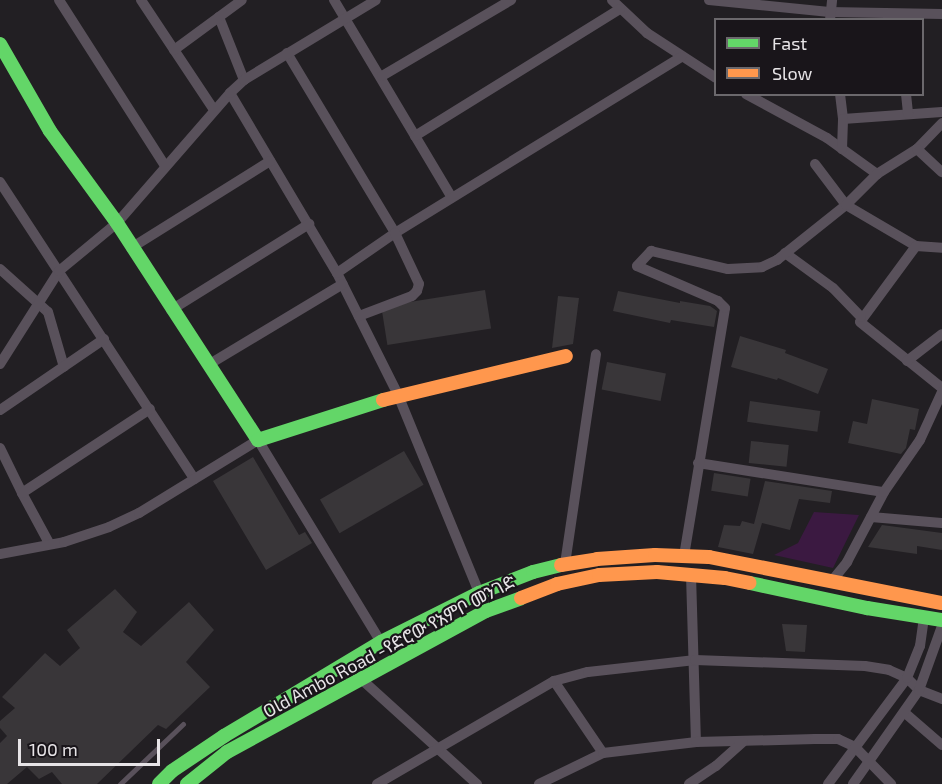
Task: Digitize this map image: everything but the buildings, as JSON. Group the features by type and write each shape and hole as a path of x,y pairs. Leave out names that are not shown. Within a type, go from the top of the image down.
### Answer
{"main road":[{"path":"0,44 50,131 117,223 171,310 258,440 398,395 566,357"},
{"name":"Old Ambo Road -የድሮው የአምቦ መንገድ","path":"159,784 172,771 224,736 381,642 479,593 533,572 565,564 608,558 709,557 942,603"},
{"name":"Old Ambo Road -የድሮው የአምቦ መንገድ","path":"187,784 227,752 486,611 535,591 599,575 657,572 725,578 942,620"}],"street":[{"path":"59,0 165,165"},
{"path":"141,0 214,110"},
{"path":"174,50 219,17 229,4 242,0"},
{"path":"334,0 382,76 452,198"},
{"path":"0,364 59,271 117,223 165,165 230,93 244,80 376,0"},
{"path":"382,76 512,0"},
{"path":"612,0 647,33 714,77"},
{"path":"709,0 749,2 829,16 901,17 942,14"},
{"path":"829,16 832,0"},
{"path":"415,136 620,9"},
{"path":"219,17 244,80"},
{"path":"287,53 395,233 419,284 412,296 359,316"},
{"path":"337,273 395,233 681,57"},
{"path":"230,93 309,224 359,316 398,395 486,611"},
{"path":"749,96 842,149 877,174"},
{"path":"840,96 843,118 842,149"},
{"path":"906,96 908,114"},
{"path":"843,118 942,112"},
{"path":"684,556 725,308 718,301 636,266 651,252 737,270 762,267 785,253 846,205 877,174 917,149 942,123"},
{"path":"917,149 942,172"},
{"path":"131,248 270,161"},
{"path":"815,164 846,205 916,246 942,248"},
{"path":"0,182 194,479"},
{"path":"171,310 309,224"},
{"path":"831,582 847,562 884,492 920,440 942,390 862,326 860,322 861,317 916,246"},
{"path":"785,253 833,288 861,317"},
{"path":"0,269 48,312 55,328 64,367"},
{"path":"208,365 343,284"},
{"path":"907,361 942,334"},
{"path":"0,410 104,339"},
{"path":"565,564 596,354"},
{"path":"22,492 150,409"},
{"path":"0,554 64,542 109,527 139,513 258,440 381,642"},
{"path":"0,448 49,543"},
{"path":"698,463 884,492"},
{"path":"871,517 942,523"},
{"path":"691,575 696,742"},
{"path":"828,784 907,678 920,646 924,617"},
{"path":"853,784 920,690 942,627"},
{"path":"377,784 554,681 588,672 695,660 865,666 888,670 907,678 920,690 942,699"},
{"path":"360,678 477,784"},
{"path":"554,681 603,753"},
{"path":"905,713 942,745"},
{"path":"539,784 603,753 696,742 838,739 855,747 891,784"},
{"path":"689,784 716,766 743,742"}],"lane":[{"path":"120,784 183,724"}],"shaded area":[{"path":"814,512 859,515 833,568 774,555 798,543"}],"traffic: fast":[{"path":"0,44 50,131 117,223 258,440 383,400"},
{"path":"159,784 172,771 224,736 381,642 479,593 533,572 561,565"},
{"path":"750,583 867,608 942,620"},
{"path":"187,784 227,752 486,611 521,598"}],"traffic: slow":[{"path":"383,400 566,356"},
{"path":"561,565 597,559 655,555 709,557 942,603"},
{"path":"521,598 557,584 599,575 657,572 725,578 750,583"}]}
